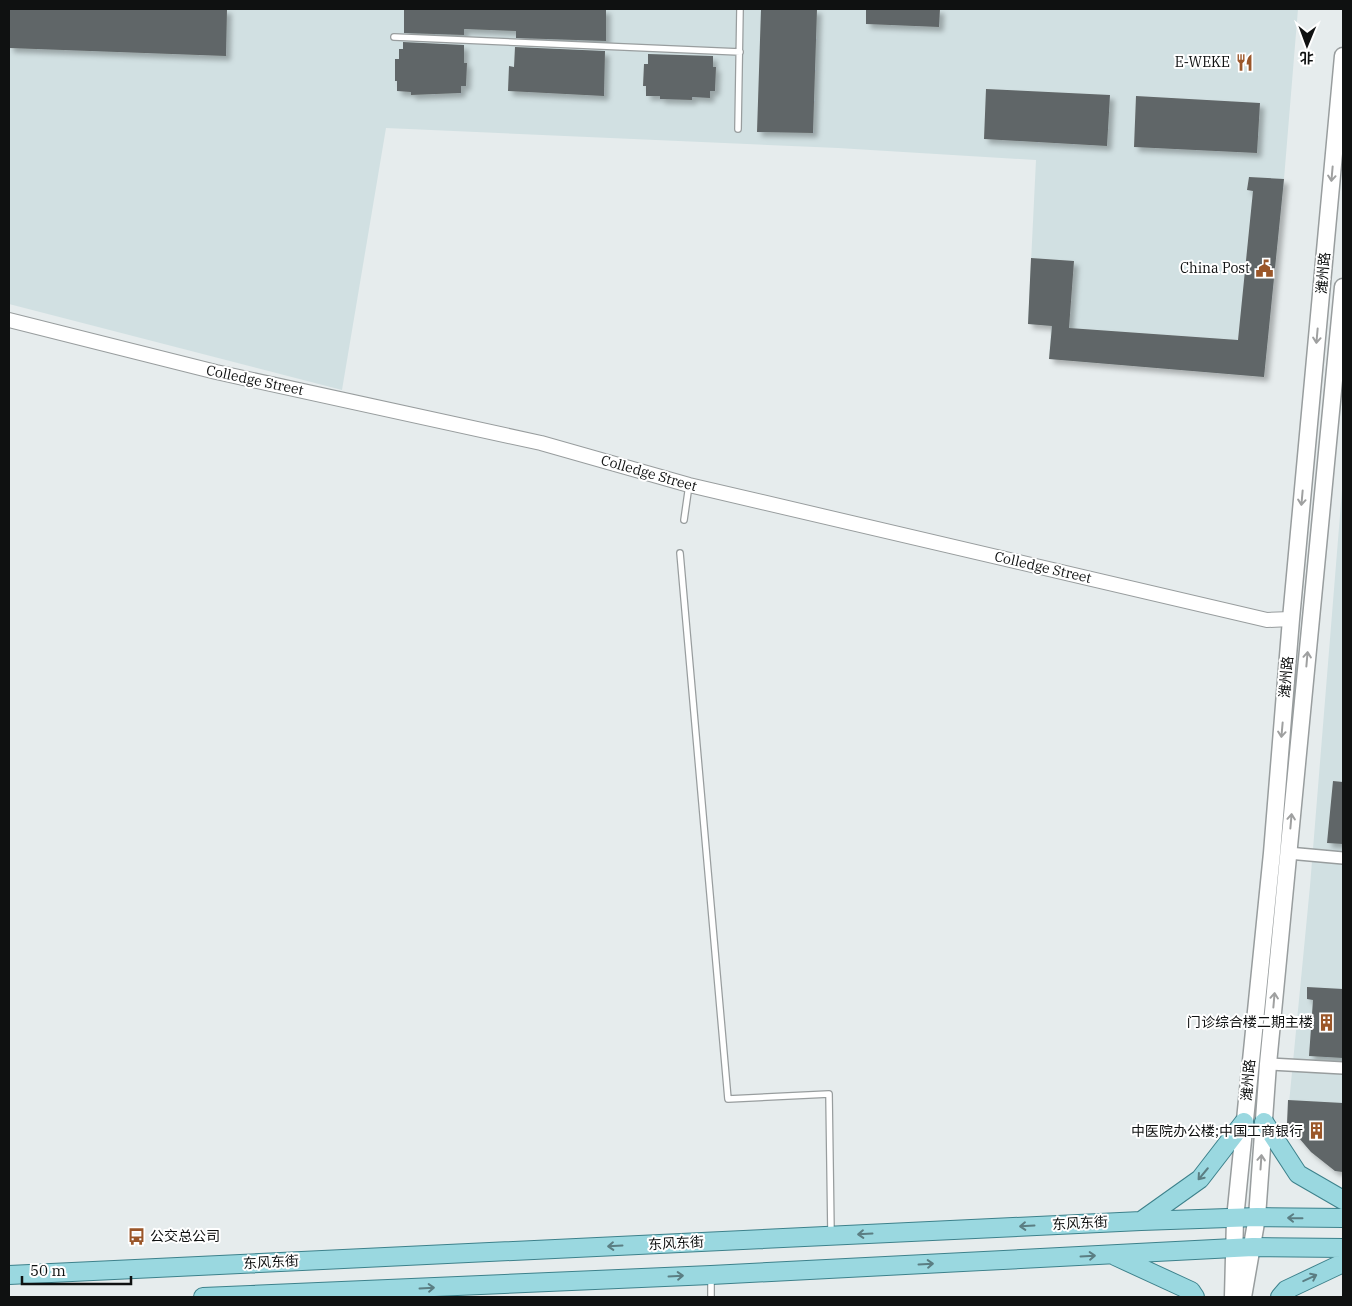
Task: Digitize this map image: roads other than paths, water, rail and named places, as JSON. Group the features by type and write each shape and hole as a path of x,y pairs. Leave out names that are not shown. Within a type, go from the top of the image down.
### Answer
{"main road":[{"name":"潍州路","path":"1243,1297 1244,1248 1235,1219 1272,852 1291,620 1343,56"},
{"name":"潍州路","path":"1233,1297 1244,1248 1257,1217 1268,1064 1343,287"},
{"path":"1141,1220 1200,1179 1244,1122"},
{"path":"1264,1122 1298,1174 1343,1200"},
{"name":"东风东街","path":"9,1275 1141,1220 1257,1217 1343,1218"},
{"path":"203,1297 268,1296 1244,1248 1343,1248"},
{"path":"1112,1255 1191,1291 1195,1297"},
{"path":"1280,1297 1286,1290 1343,1263"}],"street":[{"name":"Colledge Street","path":"9,320 216,372 541,443 689,485 1267,620 1291,620"},
{"path":"1288,853 1343,858"},
{"path":"1268,1064 1343,1068"}],"lane":[{"path":"738,128 740,9"},
{"path":"394,37 740,52"},
{"path":"684,520 689,485"},
{"path":"680,553 728,1099 829,1094 831,1235"},
{"path":"711,1275 711,1297"}],"place":[{"name":"E-WEKE","path":"1244,62"},
{"name":"China Post","path":"1264,268"},
{"name":"门诊综合楼二期主楼","path":"1327,1022"},
{"name":"中医院办公楼;中国工商银行","path":"1317,1131"},
{"name":"公交总公司","path":"136,1236"}]}
